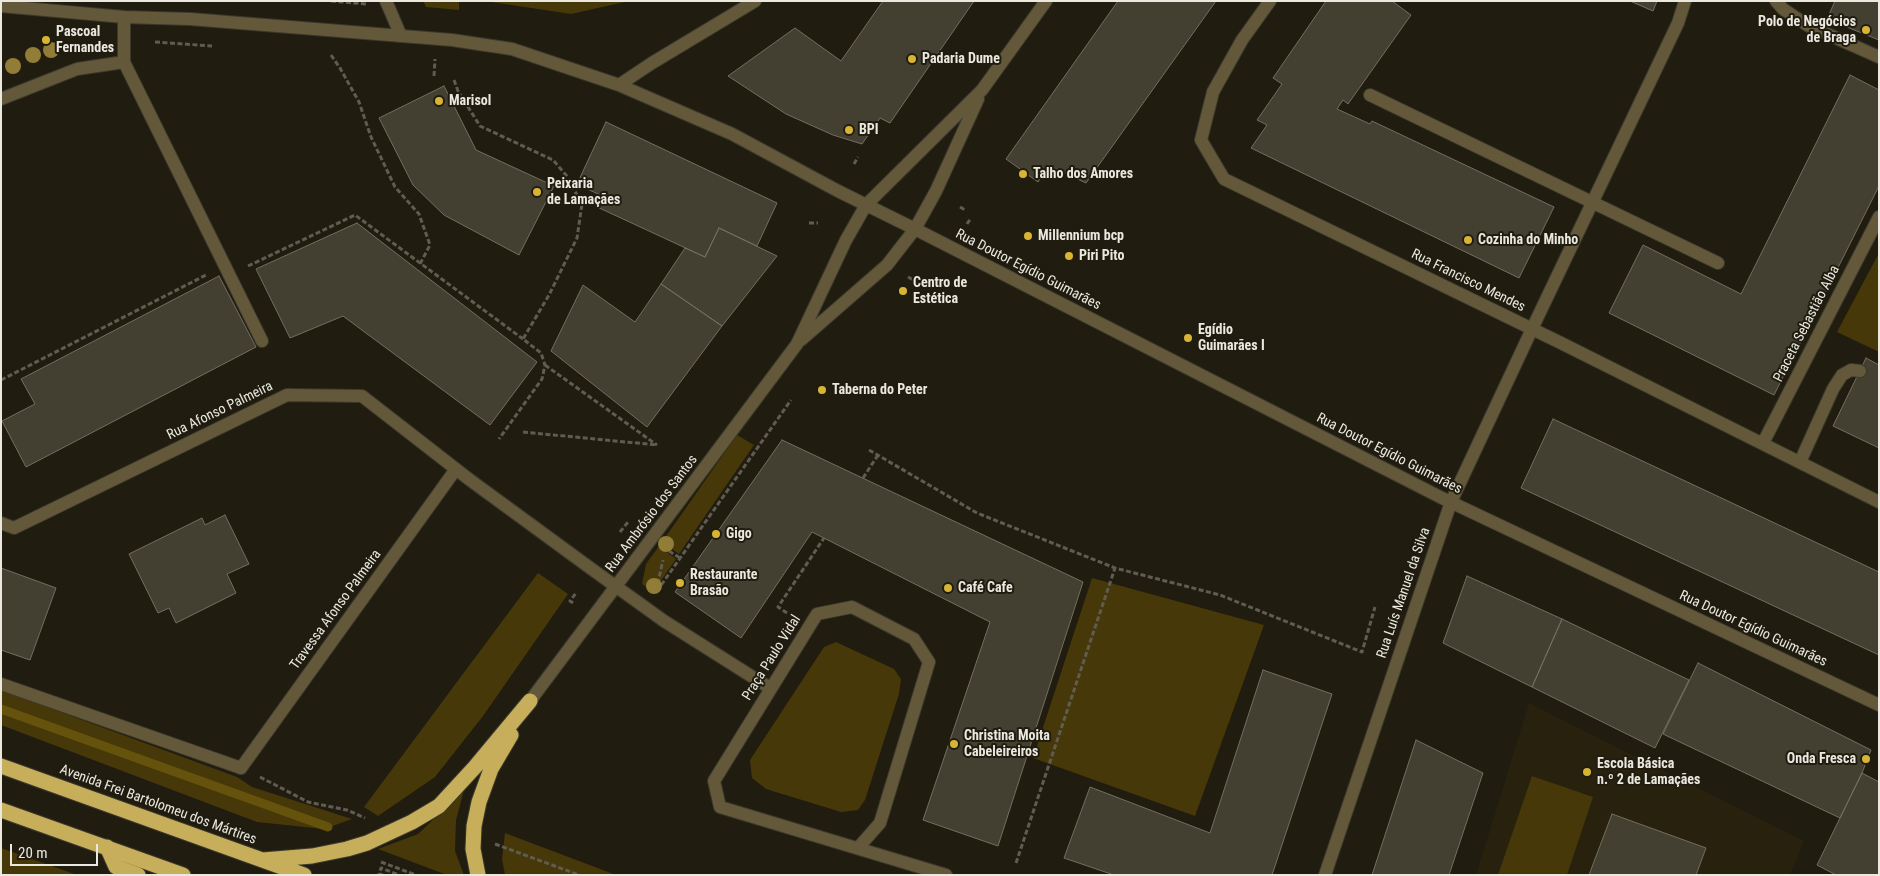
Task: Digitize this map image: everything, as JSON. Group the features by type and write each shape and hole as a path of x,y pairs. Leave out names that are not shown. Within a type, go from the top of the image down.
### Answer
{"highway":[{"path":"263,860 312,856 366,843 412,822 439,806 475,767 530,701"},
{"path":"478,875 473,848 474,826 479,802 491,769 530,701"},
{"name":"Avenida Frei Bartolomeu dos Mártires","path":"1,766 304,875"},
{"path":"1,810 182,875"},
{"path":"107,847 116,867 138,875"}],"street":[{"path":"386,1 401,36"},
{"path":"619,85 755,1"},
{"path":"797,344 846,240 866,205 982,90 1046,1"},
{"name":"Rua Francisco Mendes","path":"1270,1 1242,40 1213,92 1201,140 1224,179 1532,329 1879,502"},
{"name":"Rua Luís Manuel da Silva","path":"1325,875 1451,502 1678,23 1685,1"},
{"path":"1776,1 1783,9 1807,25 1879,57"},
{"name":"Rua Doutor Egídio Guimarães","path":"1,6 124,17 190,19 452,40 512,49 619,85 732,134 866,205 1451,502 1879,705"},
{"path":"124,17 124,62 262,341"},
{"path":"1,99 77,69 124,62"},
{"path":"797,344 887,264 915,229 936,191 982,90"},
{"path":"1370,96 1718,262"},
{"name":"Praceta Sebastião Alba","path":"1763,443 1878,218"},
{"name":"Rua Ambrósio dos Santos","path":"530,701 797,344"},
{"path":"1800,462 1833,389 1842,375 1851,370 1860,371"},
{"name":"Rua Afonso Palmeira","path":"1,523 14,528 286,395 362,396 456,469 616,586 664,620 770,688"},
{"name":"Travessa Afonso Palmeira","path":"241,768 456,469"},
{"name":"Praça Paulo Vidal","path":"852,607 914,639 929,662 880,823 858,848 720,807 714,781 816,614 852,607"},
{"path":"1,684 241,768"},
{"path":"858,848 946,875"}],"path":[{"path":"331,1 366,4"},
{"path":"153,41 212,46"},
{"path":"331,55 359,102 371,137 395,187 419,214 430,245 420,264"},
{"path":"434,76 435,58"},
{"path":"454,80 458,91 480,126 553,160 566,175 582,204 577,238 549,295 523,339"},
{"path":"854,164 858,157"},
{"path":"960,207 965,210"},
{"path":"251,274 248,265 355,215 541,353 545,366 542,379 499,439"},
{"path":"967,224 971,218"},
{"path":"810,223 818,224"},
{"path":"1,380 224,266"},
{"path":"908,277 917,282"},
{"path":"930,288 935,280"},
{"path":"523,432 657,445 545,366"},
{"path":"680,558 666,548 655,594 791,400"},
{"path":"869,450 977,513 1115,568 1220,594 1362,652 1375,607"},
{"path":"863,478 878,455"},
{"path":"620,532 628,522"},
{"path":"787,612 778,607 824,538"},
{"path":"1016,863 1115,568"},
{"path":"573,603 570,601 576,593"},
{"path":"241,768 308,802 347,810 368,820"},
{"path":"495,844 578,875"},
{"path":"376,860 416,875"},
{"path":"382,875 379,874 381,868 399,875"}],"shaded area":[{"path":"423,1 459,1 459,10 426,7"},
{"path":"485,1 629,1 571,14"},
{"path":"1879,253 1879,352 1837,332"},
{"path":"737,435 754,445 679,554 662,542"},
{"path":"659,546 676,559 653,592 642,584 646,564"},
{"path":"538,573 568,594 483,716 435,777 378,816 364,807"},
{"path":"1092,578 1264,625 1195,816 1033,758"},
{"path":"836,642 894,669 901,679 899,694 865,800 858,810 841,812 766,789 752,778 750,760 824,647"},
{"path":"1,690 237,777 252,787 352,819 324,829 257,822 1,725"},
{"name":"Escola Básica n.º 2 de Lamaçães","path":"1529,703 1804,841 1790,875 1476,875"},
{"path":"1532,776 1593,797 1567,875 1498,875"},
{"path":"464,790 456,820 455,851 464,875 447,875 378,849 418,834"},
{"path":"505,833 616,875 505,875 502,859"},
{"path":"1,848 77,875 1,875"}],"building":[{"path":"883,1 974,1 890,123 880,118 862,144 833,135 786,114 728,76 795,28 841,61"},
{"path":"1118,1 1216,1 1086,183 1048,165 1038,182 1006,159"},
{"path":"1326,1 1392,1 1411,15 1348,104 1343,100 1337,109 1370,124 1372,121 1554,207 1519,278 1251,148 1267,125 1257,120 1282,84 1273,78"},
{"path":"1630,1 1657,1 1653,11"},
{"name":"Polo de Negócios de Braga","path":"1835,1 1879,1 1879,40 1827,19"},
{"path":"1850,75 1879,90 1879,186 1774,395 1609,313 1643,245 1741,294"},
{"path":"444,86 476,150 554,186 519,255 444,215 413,185 379,118"},
{"path":"606,122 777,203 757,246 719,228 705,257 595,206 600,195 577,184"},
{"path":"357,223 537,362 490,425 343,316 290,338 256,269"},
{"path":"719,228 777,256 722,326 661,284 685,248 705,257"},
{"path":"219,276 256,347 26,467 2,421 35,404 21,379"},
{"path":"661,284 722,326 647,427 551,351 583,285 635,322"},
{"path":"1866,358 1879,365 1879,448 1833,426"},
{"path":"1553,419 1879,572 1879,655 1521,488"},
{"path":"782,440 1083,582 998,846 923,820 990,622 812,532 741,638 675,592"},
{"path":"225,515 249,564 227,574 236,593 176,623 169,608 158,613 129,554 202,518 205,525"},
{"path":"1,568 56,588 30,660 1,650"},
{"path":"1467,576 1562,619 1532,687 1443,643"},
{"path":"1562,619 1689,680 1655,748 1532,687"},
{"path":"1698,663 1871,750 1840,818 1663,734"},
{"path":"1263,670 1332,694 1272,875 1114,875 1064,858 1090,787 1210,833"},
{"path":"1416,740 1483,773 1449,875 1372,875"},
{"path":"1862,773 1879,782 1879,875 1836,875 1817,865"},
{"path":"1612,814 1706,848 1696,875 1589,875"}],"waterway":[{"path":"1,709 328,827"}],"place":[{"name":"Polo de Negócios de Braga","path":"1866,30"},
{"name":"Pascoal Fernandes","path":"46,40"},
{"name":"Padaria Dume","path":"912,59"},
{"name":"Marisol","path":"439,101"},
{"name":"BPI","path":"849,130"},
{"name":"Talho dos Amores","path":"1023,174"},
{"name":"Peixaria de Lamaçães","path":"537,192"},
{"name":"Millennium bcp","path":"1028,236"},
{"name":"Cozinha do Minho","path":"1468,240"},
{"name":"Piri Pito","path":"1069,256"},
{"name":"Centro de Estética","path":"903,291"},
{"name":"Egídio Guimarães I","path":"1188,338"},
{"name":"Taberna do Peter","path":"822,390"},
{"name":"Gigo","path":"716,534"},
{"name":"Restaurante Brasão","path":"680,583"},
{"name":"Café Cafe","path":"948,588"},
{"name":"Christina Moita Cabeleireiros","path":"954,744"},
{"name":"Onda Fresca","path":"1866,759"},
{"name":"Escola Básica n.º 2 de Lamaçães","path":"1587,772"}]}
